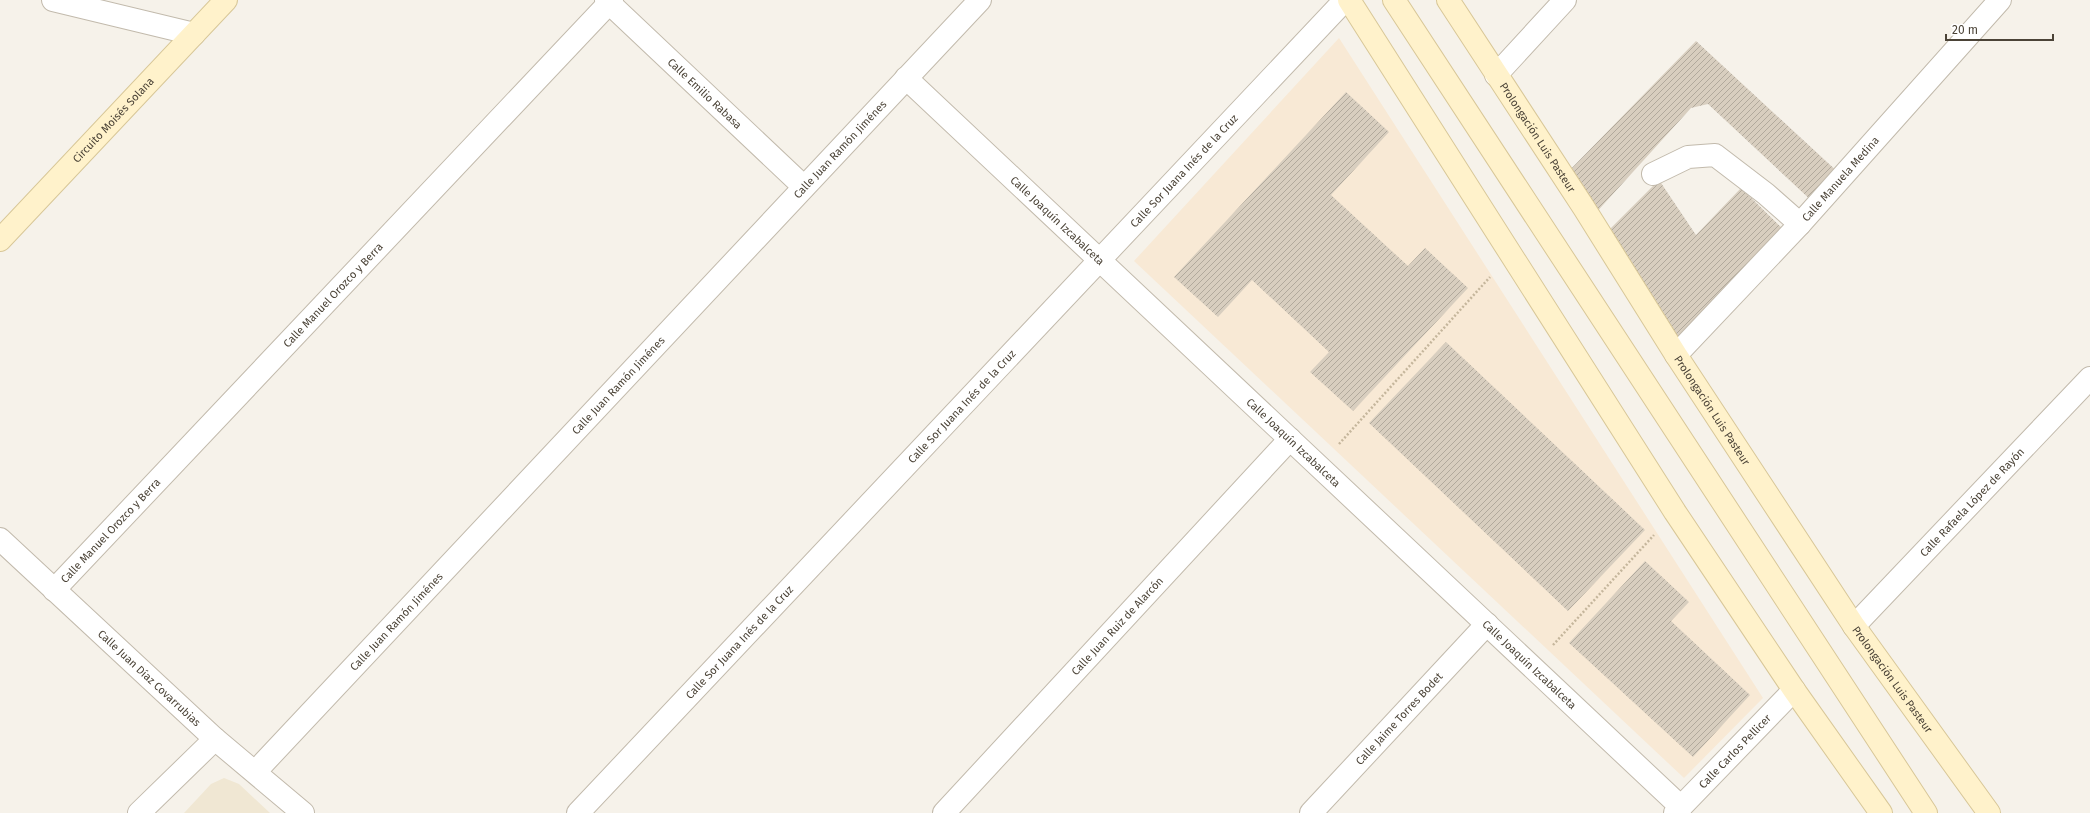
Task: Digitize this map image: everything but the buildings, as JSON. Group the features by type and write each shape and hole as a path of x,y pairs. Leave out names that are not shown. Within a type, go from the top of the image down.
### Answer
{"main road":[{"name":"Circuito Moisés Solana","path":"0,240 226,0"},
{"path":"1349,0 1512,253 1675,512 1794,690 1881,813"},
{"path":"1394,0 1926,813"},
{"name":"Prolongación Luis Pasteur","path":"1448,0 1584,208 1676,355 1854,626 1989,813"}],"street":[{"path":"53,0 194,34"},
{"name":"Calle Juan Ramón Jiménes","path":"256,771 980,0"},
{"name":"Calle Sor Juana Inés de la Cruz","path":"578,813 1345,0"},
{"path":"1496,75 1565,0"},
{"name":"Calle Manuela Medina","path":"1676,355 1800,224 2000,0"},
{"name":"Calle Emilio Rabasa","path":"609,1 804,187"},
{"name":"Calle Manuel Orozco y Berra","path":"54,590 609,1"},
{"name":"Calle Joaquín Izcabalceta","path":"906,78 1487,624 1678,810"},
{"path":"1653,174 1688,157 1716,155 1766,194 1800,224"},
{"name":"Calle Rafaela López de Rayón","path":"1854,626 2090,378"},
{"name":"Calle Juan Ruiz de Alarcón","path":"944,813 1290,440"},
{"name":"Calle Juan Díaz Covarrubias","path":"0,539 215,739 256,771 303,813"},
{"name":"Calle Jaime Torres Bodet","path":"1311,813 1487,624"},
{"name":"Calle Carlos Pellicer","path":"1678,810 1794,690"},
{"path":"139,813 215,739"}],"path":[{"path":"1319,466 1512,253"},
{"path":"1533,668 1675,512"}],"shaded area":[{"path":"1339,38 1763,698 1684,778 1134,261"},
{"path":"224,778 239,784 270,813 184,813 211,784"}]}
